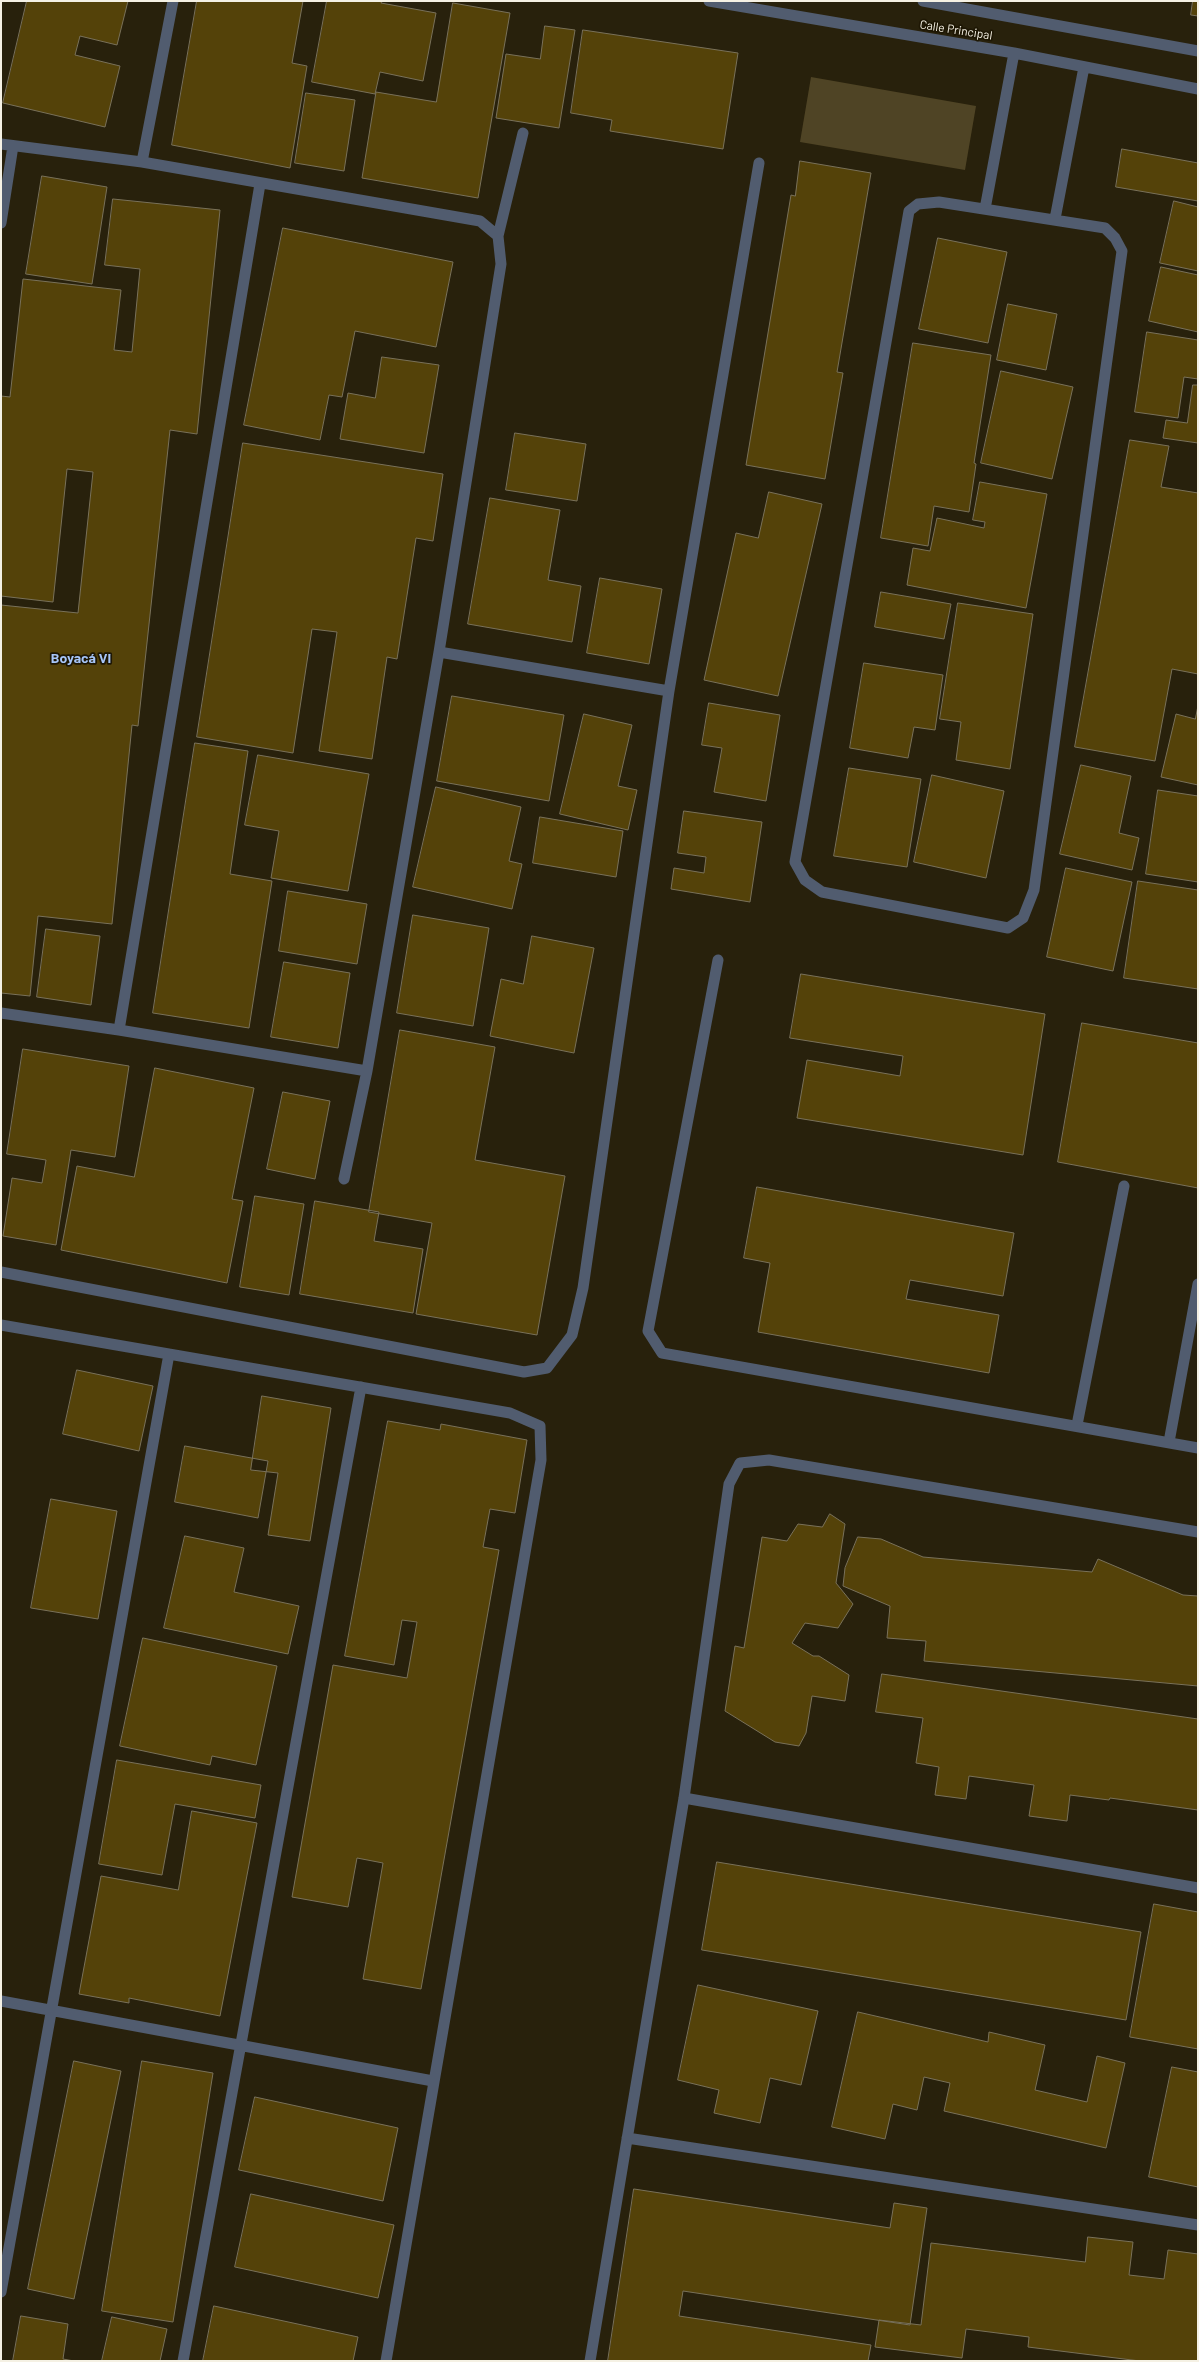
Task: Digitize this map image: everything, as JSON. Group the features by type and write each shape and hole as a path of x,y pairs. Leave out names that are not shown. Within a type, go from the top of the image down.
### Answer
{"street":[{"path":"142,162 173,1"},
{"name":"Calle Principal","path":"709,1 1014,53 1198,89"},
{"path":"923,1 1198,51"},
{"path":"985,208 1014,53"},
{"path":"1055,219 1084,67"},
{"path":"344,1179 367,1071 439,652 501,264 498,236 523,133"},
{"path":"1,144 142,162 260,184 480,221 498,236"},
{"path":"1,222 13,146"},
{"path":"1,1272 524,1372 547,1368 572,1335 583,1288 669,691 759,162"},
{"path":"119,1030 260,184"},
{"path":"939,202 985,208 1105,228 1115,238 1122,251 1034,890 1023,918 1008,928 822,892 805,880 795,862 910,211 918,204 939,202"},
{"path":"439,652 669,691"},
{"path":"718,960 648,1331 662,1353 1077,1425 1198,1448"},
{"path":"1,1013 119,1030 367,1071"},
{"path":"1077,1425 1124,1186"},
{"path":"1169,1442 1198,1284"},
{"path":"1,1325 510,1413 540,1426 541,1460 386,2361"},
{"path":"1,2292 169,1354"},
{"path":"183,2361 239,2045 361,1387"},
{"path":"590,2361 684,1798 729,1484 740,1463 769,1460 1198,1532"},
{"path":"684,1798 1198,1888"},
{"path":"1,2001 433,2081"},
{"path":"627,2138 1198,2225"}],"shaded area":[{"path":"811,77 976,106 965,170 800,142"}],"building":[{"path":"27,1 128,1 117,45 80,36 75,55 120,66 105,127 3,103"},
{"path":"197,1 303,1 292,63 307,66 290,168 172,145"},
{"path":"327,1 382,1 381,3 436,13 423,81 380,72 375,94 312,82"},
{"path":"1193,1 1198,1 1198,16 1191,15"},
{"path":"453,3 510,13 478,198 362,178 376,92 436,102"},
{"path":"545,26 575,30 559,128 496,118 506,54 540,59"},
{"path":"583,30 738,53 723,149 610,131 612,120 571,113"},
{"path":"306,93 355,100 344,171 295,163"},
{"path":"1122,149 1198,163 1198,201 1116,187"},
{"path":"800,161 871,173 837,372 843,373 825,479 746,465 791,195 795,196"},
{"path":"42,176 107,187 92,284 26,274"},
{"path":"113,199 220,210 197,434 170,430 138,726 132,725 112,924 38,916 30,996 1,993 1,605 78,613 93,472 67,469 53,602 1,596 1,396 10,397 23,279 121,290 114,350 132,352 140,269 105,265"},
{"path":"1174,201 1198,207 1198,271 1160,263"},
{"path":"283,228 453,262 436,347 355,331 342,397 329,395 320,440 244,425"},
{"path":"938,238 1007,252 988,343 919,329"},
{"path":"1161,267 1198,275 1198,332 1149,321"},
{"path":"1008,304 1057,314 1046,370 997,360"},
{"path":"1147,332 1198,340 1198,379 1184,377 1178,418 1135,412"},
{"path":"913,343 991,355 974,463 976,464 969,512 934,506 928,546 881,538"},
{"path":"382,357 439,365 424,453 340,439 348,393 375,398"},
{"path":"1001,371 1073,387 1052,479 981,463"},
{"path":"1193,385 1198,385 1198,443 1163,438 1166,420 1187,423"},
{"path":"515,433 586,444 577,501 506,490"},
{"path":"1130,440 1169,446 1161,487 1198,493 1198,674 1172,669 1155,761 1075,747"},
{"path":"243,443 443,474 433,541 416,538 397,659 387,657 372,759 319,751 337,632 312,629 293,753 197,737"},
{"path":"980,482 1047,494 1026,608 907,585 913,548 930,551 937,518 984,528 985,522 973,520"},
{"path":"769,492 822,504 778,696 704,680 736,533 758,538"},
{"path":"490,498 560,510 548,580 581,586 572,642 468,624"},
{"path":"600,578 662,589 649,664 587,653"},
{"path":"881,592 951,604 944,639 875,627"},
{"path":"958,603 1033,614 1010,769 956,760 961,722 940,719"},
{"path":"864,663 943,675 935,730 914,727 908,758 850,748"},
{"path":"452,696 564,715 549,801 437,781"},
{"path":"709,703 780,715 766,801 714,792 722,748 702,745"},
{"path":"1198,706 1198,785 1161,777 1176,714 1195,719"},
{"path":"584,714 632,725 618,786 637,790 628,830 560,814"},
{"path":"195,743 248,751 230,874 272,881 249,1028 153,1013"},
{"path":"258,755 369,774 348,891 271,878 279,831 245,825"},
{"path":"1081,765 1131,776 1119,833 1139,838 1132,870 1060,854"},
{"path":"849,768 921,779 907,867 834,856"},
{"path":"932,775 1004,791 986,878 914,862"},
{"path":"436,787 521,807 509,861 522,864 512,909 413,887"},
{"path":"1158,790 1198,796 1198,882 1146,874"},
{"path":"684,811 762,822 750,902 671,889 674,868 704,873 706,857 678,853"},
{"path":"540,817 623,831 616,877 533,863"},
{"path":"1066,868 1132,882 1113,971 1047,957"},
{"path":"1138,881 1198,890 1198,989 1124,978"},
{"path":"288,891 367,904 357,964 279,951"},
{"path":"413,915 489,928 473,1026 397,1013"},
{"path":"46,929 100,936 91,1005 37,997"},
{"path":"532,936 594,948 574,1053 490,1036 501,979 523,984"},
{"path":"284,962 350,973 338,1048 271,1037"},
{"path":"801,974 1045,1014 1023,1155 797,1118 807,1060 900,1076 903,1056 790,1038"},
{"path":"1082,1023 1198,1043 1198,1188 1058,1162"},
{"path":"400,1030 495,1047 475,1160 565,1176 537,1335 416,1314 432,1223 369,1212"},
{"path":"23,1049 129,1066 115,1157 71,1150 56,1245 3,1236 12,1178 42,1183 46,1160 7,1154"},
{"path":"155,1068 254,1088 232,1199 243,1201 227,1283 61,1250 77,1166 134,1177"},
{"path":"283,1092 330,1101 315,1179 267,1169"},
{"path":"757,1187 1014,1233 1003,1296 910,1280 906,1299 999,1315 989,1373 758,1332 770,1263 744,1258"},
{"path":"255,1196 304,1204 289,1295 240,1287"},
{"path":"315,1201 379,1212 374,1241 423,1249 413,1313 300,1294"},
{"path":"77,1370 153,1386 139,1451 63,1434"},
{"path":"262,1396 331,1408 310,1541 268,1535 278,1473 251,1470"},
{"path":"388,1421 440,1430 441,1424 527,1440 515,1513 490,1509 483,1547 499,1550 421,1989 363,1979 383,1863 357,1858 348,1907 292,1897 333,1665 407,1678 417,1622 402,1620 394,1665 345,1656"},
{"path":"185,1446 268,1461 258,1518 175,1502"},
{"path":"51,1499 117,1511 98,1619 31,1608"},
{"path":"830,1514 845,1524 836,1583 853,1604 838,1628 805,1623 792,1643 813,1656 819,1656 849,1675 845,1701 812,1696 806,1733 799,1746 775,1742 725,1711 735,1646 744,1648 762,1537 787,1541 798,1524 822,1527"},
{"path":"185,1536 244,1548 234,1592 299,1606 288,1654 164,1628"},
{"path":"858,1537 881,1539 923,1557 1092,1572 1098,1559 1183,1595 1198,1596 1198,1686 924,1661 926,1641 887,1638 890,1606 843,1586 845,1568"},
{"path":"143,1638 277,1666 256,1765 212,1756 210,1765 120,1746"},
{"path":"882,1674 1198,1719 1198,1810 1110,1798 1109,1800 1070,1795 1067,1821 1029,1816 1034,1785 969,1776 966,1799 935,1795 939,1767 916,1763 923,1718 876,1712"},
{"path":"117,1760 261,1785 255,1818 175,1804 162,1875 99,1864"},
{"path":"192,1811 257,1823 220,2016 129,1998 129,2003 79,1994 101,1876 178,1890"},
{"path":"717,1862 1141,1932 1126,2020 702,1950"},
{"path":"1154,1904 1198,1912 1198,2049 1130,2037"},
{"path":"698,1985 818,2011 801,2085 770,2078 760,2123 714,2113 719,2090 678,2080"},
{"path":"858,2012 988,2042 989,2032 1045,2045 1035,2090 1087,2102 1097,2056 1125,2063 1106,2148 944,2111 950,2083 924,2077 917,2110 893,2104 885,2139 832,2127"},
{"path":"74,2061 121,2071 74,2299 28,2289"},
{"path":"142,2061 213,2073 173,2322 102,2311"},
{"path":"1172,2067 1198,2072 1198,2187 1149,2177"},
{"path":"255,2097 398,2128 383,2201 239,2170"},
{"path":"634,2189 890,2228 894,2203 927,2208 910,2325 683,2291 679,2316 871,2345 868,2361 608,2361"},
{"path":"251,2194 394,2225 378,2298 235,2267"},
{"path":"1088,2237 1133,2242 1129,2275 1164,2279 1168,2250 1198,2254 1198,2361 1140,2361 1028,2347 1029,2337 966,2329 962,2358 875,2347 879,2320 921,2325 931,2243 1085,2262"},
{"path":"214,2306 358,2337 353,2361 203,2361"},
{"path":"21,2316 68,2324 63,2359 74,2361 13,2361"},
{"path":"112,2317 167,2329 160,2361 102,2361"}],"district":[{"name":"Boyacá VI","path":"81,658"}]}
